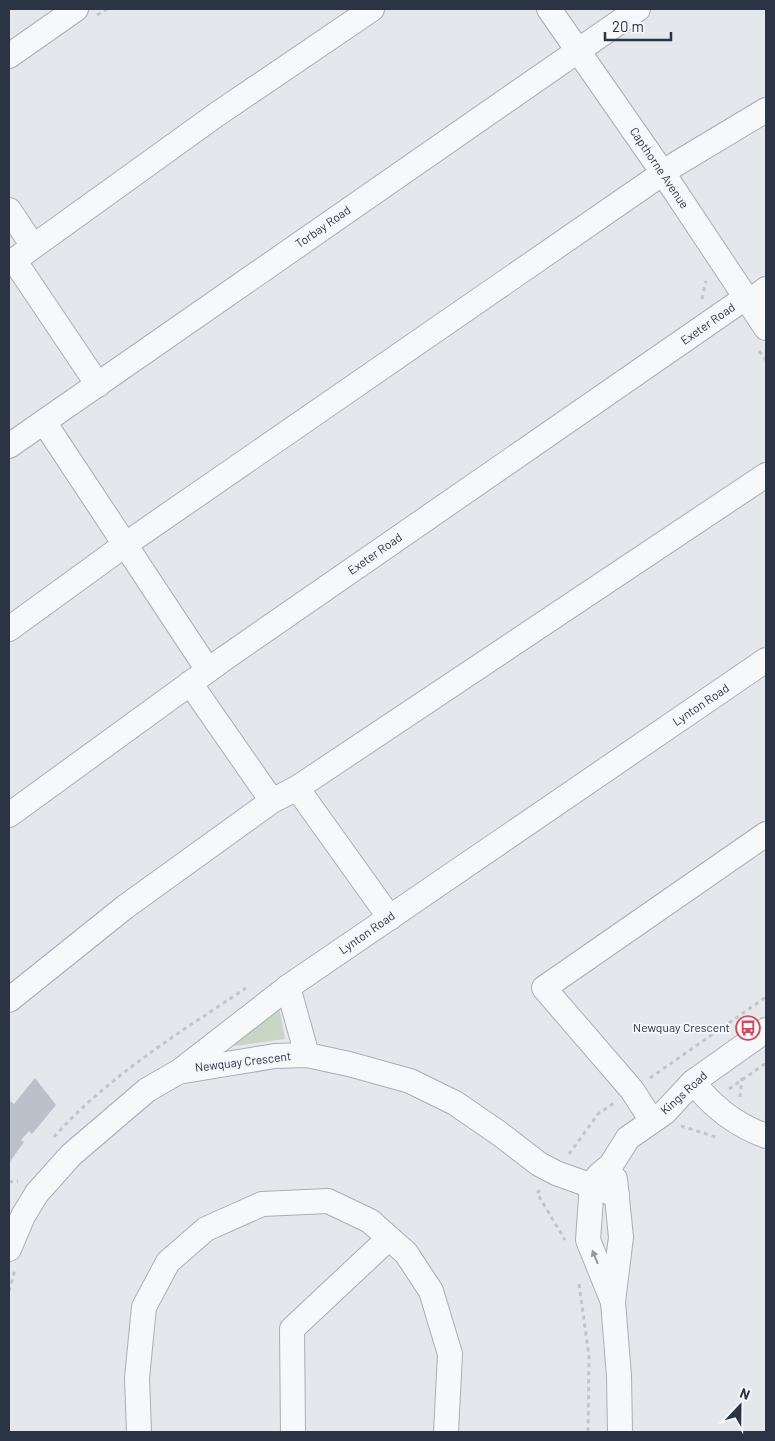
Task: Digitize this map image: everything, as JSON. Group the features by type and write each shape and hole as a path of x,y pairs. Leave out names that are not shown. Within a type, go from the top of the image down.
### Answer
{"street":[{"path":"9,56 76,9"},
{"path":"19,257 216,115 372,9"},
{"name":"Capthorne Avenue","path":"548,9 663,173 753,296 766,328"},
{"name":"Torbay Road","path":"9,446 638,9"},
{"path":"9,629 126,544 663,173 766,110"},
{"path":"9,210 19,257 98,385"},
{"name":"Exeter Road","path":"9,815 199,676 753,296"},
{"path":"44,422 126,544 199,676 272,801"},
{"path":"9,1000 125,907 272,801 297,788 766,475"},
{"name":"Lynton Road","path":"13,1256 16,1212 37,1193 78,1149 147,1090 180,1071 288,987 766,660"},
{"path":"297,788 390,918"},
{"path":"652,1121 632,1090 544,988 766,834"},
{"name":"Newquay Crescent","path":"288,987 307,1055"},
{"name":"Kings Road","path":"592,1184 598,1175 611,1165 628,1138 664,1113 693,1082 766,1030"},
{"name":"Newquay Crescent","path":"180,1071 249,1059 307,1055 410,1081 454,1103 500,1134 539,1164 556,1173 592,1184 617,1195"},
{"path":"693,1082 710,1103 733,1121 766,1136"},
{"path":"611,1165 617,1182 621,1237 613,1302 619,1376 620,1432"},
{"path":"592,1184 588,1240 613,1302"},
{"path":"139,1432 137,1378 144,1307 168,1262 206,1229 262,1204 328,1201 370,1221 406,1253 431,1291 450,1354 446,1432"},
{"path":"293,1432 292,1329 389,1238"}],"path":[{"path":"702,300 707,278"},
{"path":"722,1139 677,1125 766,1063"},
{"path":"532,1186 537,1193"},
{"path":"9,1291 13,1256"}],"green space":[{"path":"278,1002 285,1039 228,1047"}],"building":[{"path":"35,1078 56,1105 32,1134 29,1131 21,1140 24,1142 9,1163 9,1100 14,1104"}],"place":[{"name":"Newquay Crescent","path":"748,1028"}]}
